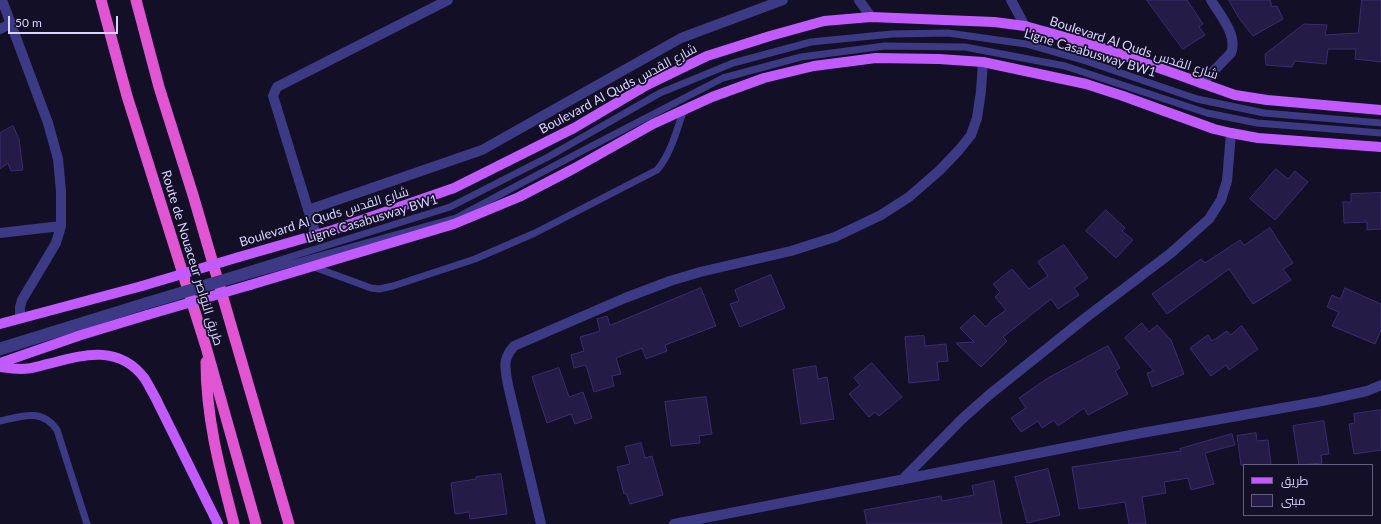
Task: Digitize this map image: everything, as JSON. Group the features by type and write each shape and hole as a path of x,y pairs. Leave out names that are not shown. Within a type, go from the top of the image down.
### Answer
{"highway":[{"name":"Route de Nouaceur طريق النواصر","path":"101,0 127,96 206,347 256,524"},
{"name":"Route de Nouaceur طريق النواصر","path":"136,0 159,87 193,195 289,524"},
{"path":"206,347 206,386 209,414 219,467 234,524"}],"main road":[{"name":"Boulevard Al Quds شارع القدس","path":"0,324 142,286 316,235 454,188 574,128 647,85 707,56 824,21 871,17 994,22 1025,26 1097,46 1235,95 1267,100 1381,110"},
{"path":"0,363 82,335 146,307 247,277 314,266 454,224 519,197 573,169 653,124 684,109 764,78 814,66 876,58 939,59 983,62 1086,84 1214,129 1231,133 1258,138 1381,147"},
{"path":"0,367 20,369 31,368 78,356 95,354 108,355 133,366 144,379 154,395 218,524"}],"street":[{"path":"2,0 48,123 58,158 61,190 61,226 56,243 22,300 20,307 20,318"},
{"path":"316,235 273,96 277,87 448,0"},
{"path":"308,210 482,150 682,38 783,0"},
{"path":"858,0 871,17"},
{"path":"1011,0 1025,26"},
{"path":"1201,84 1231,53 1233,48 1231,33 1211,0"},
{"path":"0,29 10,24"},
{"path":"541,524 508,385 505,368 506,354 514,346 617,301 670,281 835,237 881,215 909,197 940,170 971,135 977,118 983,62"},
{"path":"902,480 962,419 989,395 1084,319 1171,253 1209,219 1221,200 1227,181 1231,133"},
{"path":"0,233 61,226"},
{"path":"674,524 1136,434 1322,401 1368,391 1381,385"}],"lane":[{"name":"Ligne Casabusway BW1","path":"247,277 450,207 548,157 660,93 733,63 811,42 892,34 948,33 1026,44 1086,61 1197,99 1256,111 1381,123"},
{"name":"Ligne Casabusway BW1","path":"146,307 456,218 723,78 801,57 885,46 964,47 1065,66 1207,113 1257,123 1381,133"},
{"path":"314,266 362,286 379,289 393,286 475,259 535,233 656,170 661,165 668,152 684,109"},
{"path":"0,346 146,307"},
{"path":"0,352 146,307"},
{"path":"0,421 22,416 35,415 44,417 51,421 57,430 87,524"}],"building":[{"path":"1147,0 1187,0 1203,24 1199,27 1205,35 1183,49"},
{"path":"1229,0 1270,0 1272,7 1277,6 1283,19 1253,36 1239,18"},
{"path":"1362,0 1381,0 1381,62 1355,59 1356,49 1328,49 1326,64 1295,61 1292,67 1266,65 1265,54 1304,24 1327,25 1325,35 1358,33"},
{"path":"13,126 19,139 23,170 11,171 8,163 0,169 0,133"},
{"path":"1276,169 1288,179 1295,171 1308,182 1275,220 1250,199"},
{"path":"1381,193 1381,229 1367,230 1367,222 1344,223 1343,202 1351,202 1351,194"},
{"path":"1106,210 1125,228 1122,231 1133,240 1116,258 1086,231"},
{"path":"1270,228 1293,263 1283,269 1291,280 1253,304 1229,269 1167,314 1152,294 1201,259 1205,263 1240,240 1244,245"},
{"path":"1064,245 1088,278 1074,288 1079,295 1058,309 1051,299 1003,337 1007,341 981,367 956,343 974,342 960,328 974,315 986,327 992,320 1006,310 995,297 1000,292 993,284 1012,269 1029,289 1048,276 1038,262"},
{"path":"771,275 785,308 740,327 730,304 739,301 735,290"},
{"path":"701,288 716,326 665,345 667,351 646,359 642,348 616,358 621,374 612,376 614,386 594,392 586,365 574,368 571,355 584,351 580,337 600,331 597,319 607,316 610,325"},
{"path":"1345,288 1381,304 1381,330 1375,344 1332,326 1339,312 1327,307 1332,295 1340,299"},
{"path":"1142,323 1149,332 1157,325 1171,340 1184,374 1152,387 1147,373 1154,371 1125,338"},
{"path":"1242,326 1258,349 1229,370 1226,365 1211,376 1190,348 1208,335 1212,341 1227,331 1230,335"},
{"path":"924,336 925,346 946,344 948,361 937,362 939,380 909,383 905,337"},
{"path":"1108,346 1120,368 1115,371 1128,394 1088,415 1084,408 1058,426 1054,420 1042,428 1038,421 1021,432 1011,418 1026,408 1019,398 1048,378"},
{"path":"872,363 902,397 879,416 875,412 869,417 849,394 860,385 854,378"},
{"path":"816,366 818,379 827,377 834,419 801,424 793,370"},
{"path":"559,368 569,397 583,392 592,418 575,424 571,414 547,423 532,377"},
{"path":"706,397 712,434 699,436 700,443 671,446 665,402"},
{"path":"1381,410 1381,450 1354,454 1349,424 1355,423 1354,414"},
{"path":"1324,421 1329,454 1321,455 1322,463 1299,464 1293,426"},
{"path":"1256,433 1257,441 1268,440 1271,464 1241,465 1237,436"},
{"path":"1232,434 1235,445 1205,453 1214,484 1191,490 1188,478 1164,482 1166,493 1142,497 1146,524 1129,524 1125,502 1079,509 1072,467 1181,451 1180,449"},
{"path":"641,443 645,458 652,456 663,495 630,504 626,493 624,494 617,467 630,464 625,447"},
{"path":"1048,469 1060,515 1027,523 1015,477"},
{"path":"501,474 507,514 470,519 469,512 455,514 451,483 476,479 476,477"},
{"path":"994,481 1002,524 867,524 864,510 941,496 942,501 974,495 972,486"}]}
